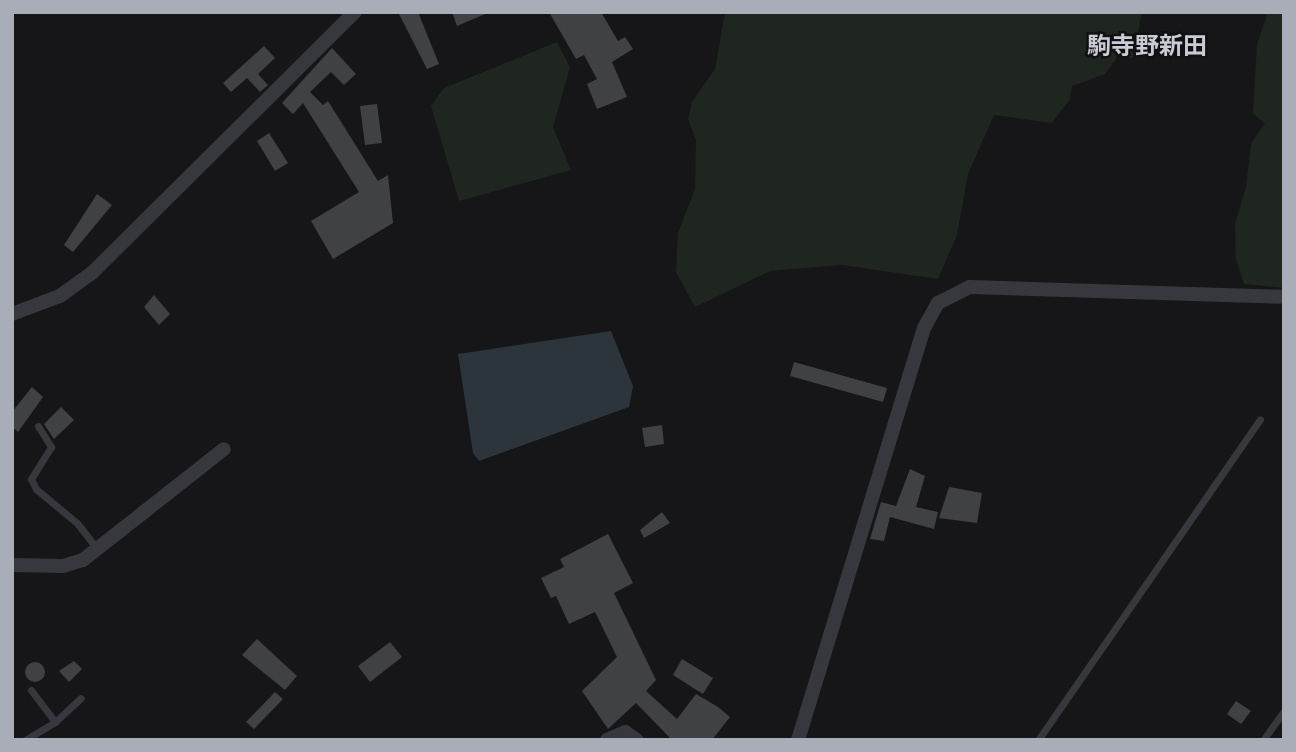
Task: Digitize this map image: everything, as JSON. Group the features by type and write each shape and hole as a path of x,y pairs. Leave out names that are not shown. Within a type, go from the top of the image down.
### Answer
{"street":[{"path":"12,314 61,296 92,273 355,12"},
{"path":"798,740 924,328 938,303 971,287 1284,297"},
{"path":"12,565 62,566 97,549 224,449"},
{"path":"607,740 625,732 638,740"}],"lane":[{"path":"1038,740 1076,678 1260,419"},
{"path":"38,426 51,447 31,479 36,489 77,523 97,549"},
{"path":"31,690 55,722"},
{"path":"25,740 55,722 81,698"},
{"path":"1263,740 1284,710"}],"shaded area":[{"path":"725,12 1142,12 1133,58 1119,55 1105,74 1072,86 1070,99 1052,123 994,115 968,174 957,235 938,279 842,265 770,271 695,307 676,272 678,233 695,189 696,140 688,119 692,102 715,69"},
{"path":"1253,12 1284,12 1284,288 1244,284 1236,260 1235,224 1246,187 1251,144 1265,123 1253,114 1257,44 1267,15"},
{"path":"557,42 570,67 553,127 571,170 459,201 431,106 444,88"},
{"path":"611,331 633,386 629,407 479,461 473,453 458,354"}],"building":[{"path":"398,12 418,12 439,64 427,69"},
{"path":"452,12 490,12 457,26"},
{"path":"549,12 601,12 618,41 625,37 633,49 612,62 627,97 597,109 587,84 597,79 584,55 576,59"},
{"path":"264,46 275,58 258,74 268,85 260,92 247,78 231,92 223,83"},
{"path":"332,48 356,74 344,85 331,72 310,92 323,105 328,101 378,181 388,175 393,223 333,259 311,221 359,192 303,103 293,114 282,103"},
{"path":"377,104 382,143 365,145 360,106"},
{"path":"269,133 288,163 275,171 257,141"},
{"path":"97,194 112,205 73,252 64,245"},
{"path":"154,295 170,314 159,325 144,307"},
{"path":"794,362 887,388 883,402 790,376"},
{"path":"32,387 43,397 18,432 12,427 12,412"},
{"path":"61,407 74,420 54,439 44,424"},
{"path":"662,425 664,444 645,447 642,428"},
{"path":"910,469 925,476 916,507 938,512 934,529 890,517 884,541 870,539 881,502 896,506"},
{"path":"949,487 982,493 977,523 939,518"},
{"path":"662,512 670,523 644,538 640,530"},
{"path":"608,534 633,583 614,593 656,680 646,691 677,719 696,694 718,707 730,717 712,740 672,740 636,703 608,729 582,691 617,657 595,612 569,624 556,596 551,598 541,578 564,567 560,559"},
{"path":"257,639 297,676 285,690 242,655"},
{"path":"390,642 402,657 370,682 358,666"},
{"path":"682,659 713,678 703,694 673,675"},
{"path":"74,661 82,669 69,682 59,671"},
{"path":"31,662 39,662 45,672 39,682 31,682 25,676 25,668"},
{"path":"275,692 283,699 254,729 246,722"},
{"path":"1236,701 1251,711 1241,724 1227,714"}],"district":[{"name":"駒寺野新田","path":"1147,46"}]}
